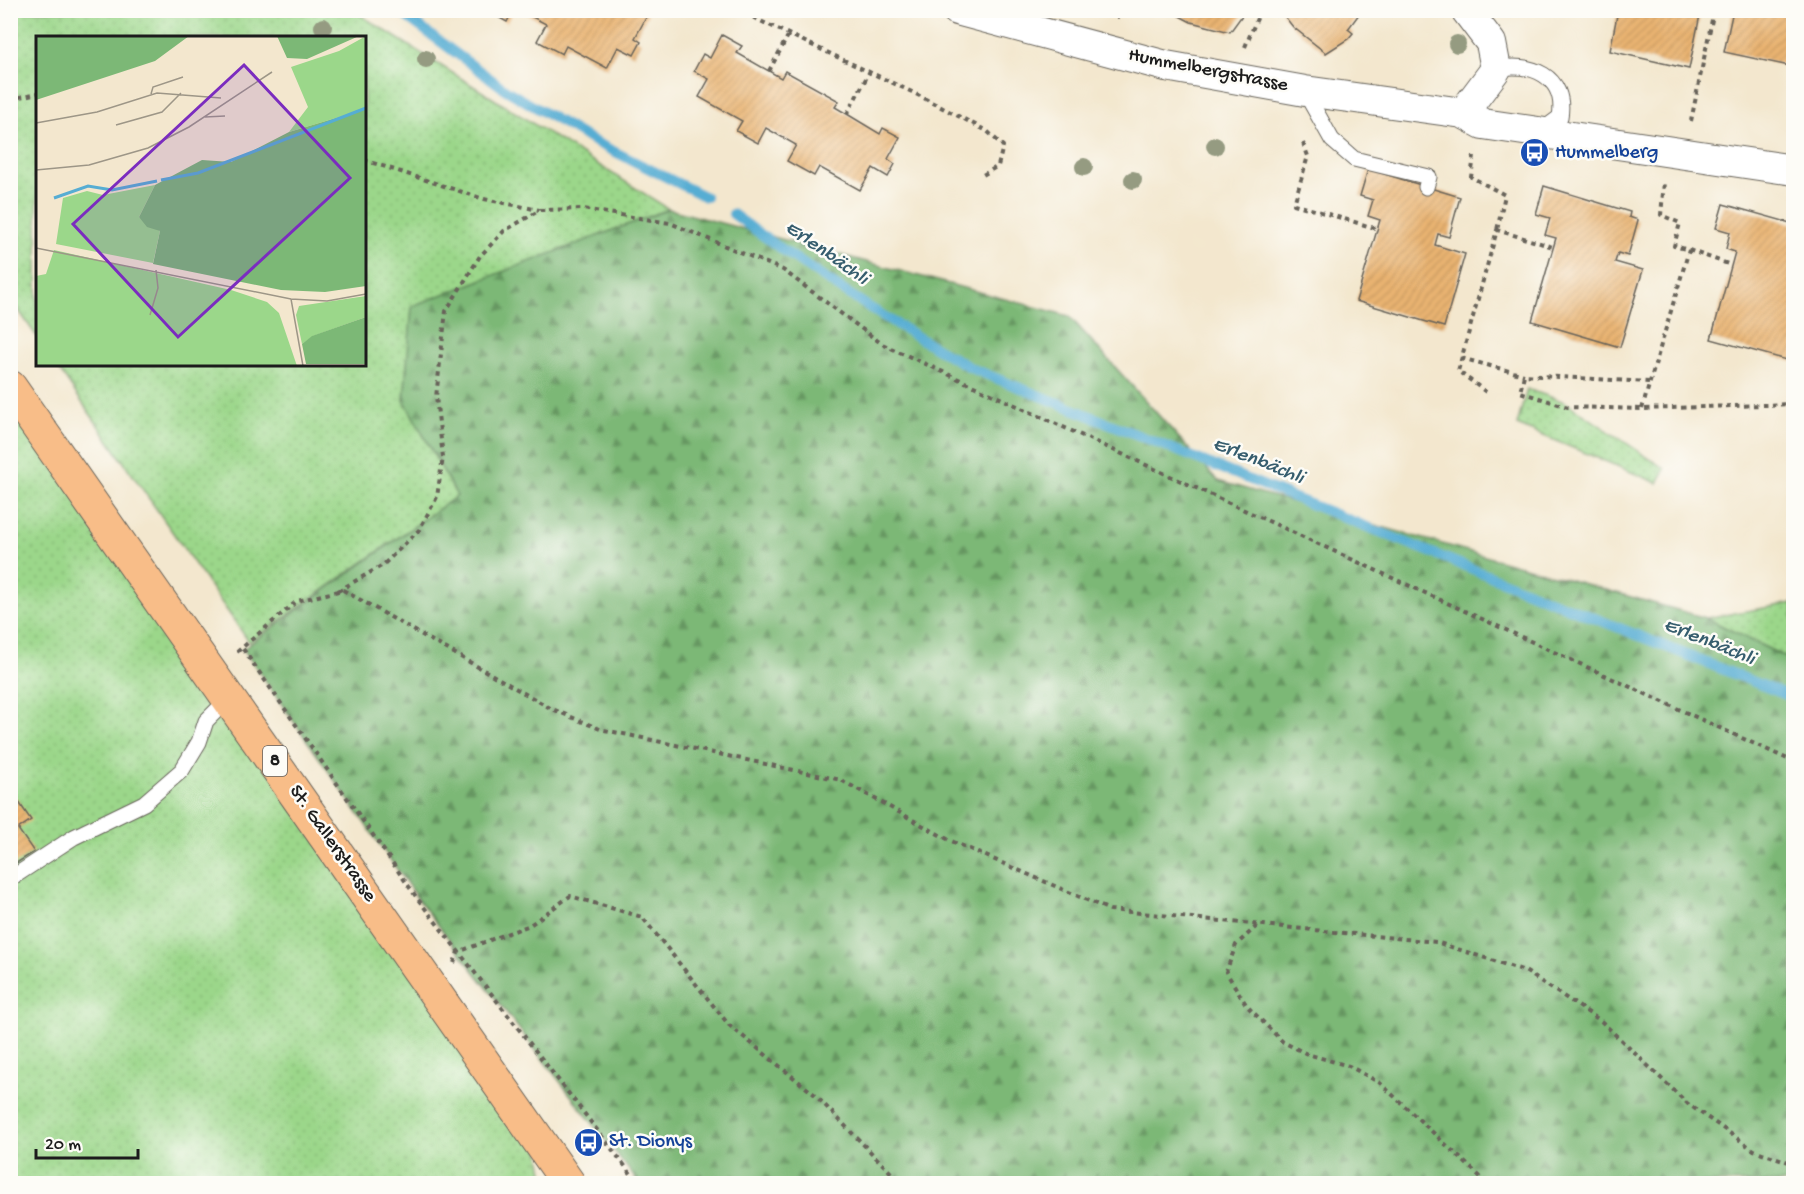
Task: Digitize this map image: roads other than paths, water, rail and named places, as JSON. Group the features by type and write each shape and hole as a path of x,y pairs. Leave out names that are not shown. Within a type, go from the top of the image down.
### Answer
{"main road":[{"name":"St. Gallerstrasse","path":"10,387 230,697 569,1184"}],"street":[{"name":"Hummelbergstrasse","path":"957,10 1166,66 1305,91 1463,113 1483,124 1791,165"},
{"path":"1463,113 1496,69 1491,43 1466,10"}],"lane":[{"path":"1496,69 1513,65 1530,67 1545,74 1556,86 1562,106 1560,117 1539,132"},
{"path":"1305,91 1332,140 1354,159 1428,177 1426,187"},
{"path":"10,879 74,837 144,803 182,770 199,742 206,721 230,697"}],"waterway":[{"name":"Erlenbächli","path":"397,10 506,90 593,141 706,197"},
{"name":"Erlenbächli","path":"733,214 850,295 973,369 1794,698"}],"place":[{"name":"Hummelberg","path":"1534,153"},
{"name":"St. Dionys","path":"588,1142"}]}
